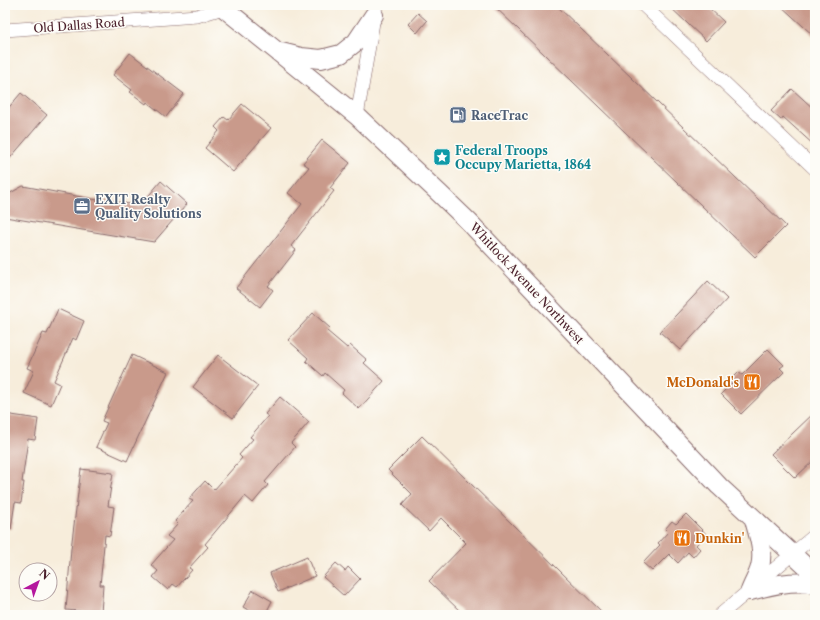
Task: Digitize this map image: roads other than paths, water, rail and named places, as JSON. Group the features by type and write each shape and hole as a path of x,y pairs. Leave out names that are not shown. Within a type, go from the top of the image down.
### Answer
{"highway":[{"name":"Whitlock Avenue Northwest","path":"219,6 357,116 440,194 469,222 719,486 815,575"},
{"path":"276,51 301,57 321,59 341,54 356,42 375,10"},
{"path":"750,590 760,567 761,552 754,520"},
{"path":"750,590 785,583 799,582 815,584"}],"street":[{"path":"643,5 815,169"},
{"name":"Old Dallas Road","path":"5,30 198,16 219,6"},
{"path":"357,116 375,10"},
{"path":"720,615 815,535"}],"place":[{"name":"RaceTrac","path":"458,115"},
{"name":"Federal Troops Occupy Marietta, 1864","path":"442,157"},
{"name":"EXIT Realty Quality Solutions","path":"82,206"},
{"name":"McDonald's","path":"752,382"},
{"name":"Dunkin'","path":"682,538"}]}
